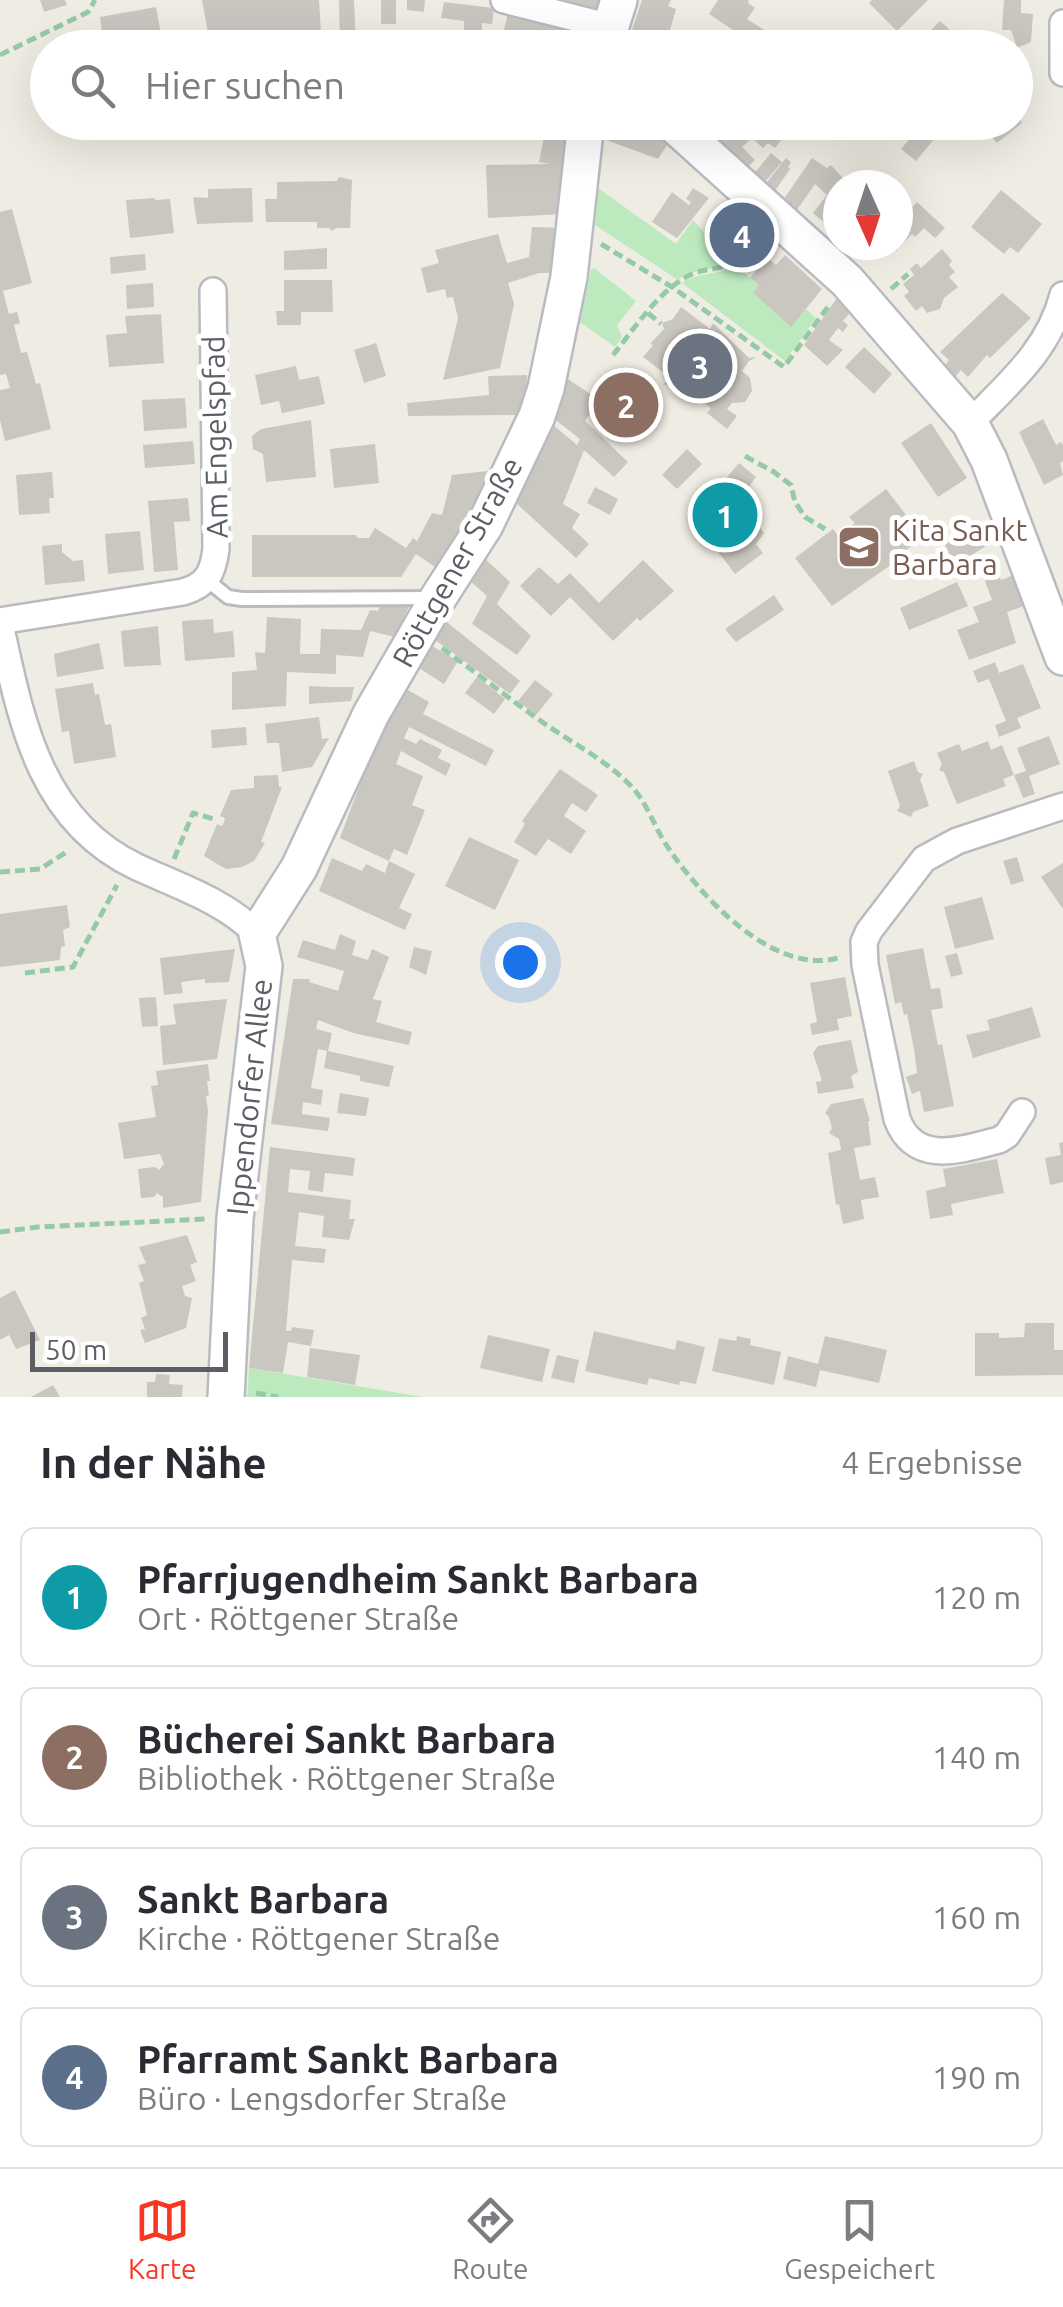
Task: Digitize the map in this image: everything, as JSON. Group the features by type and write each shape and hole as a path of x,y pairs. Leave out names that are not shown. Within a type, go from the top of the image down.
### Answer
{"street":[{"path":"504,0 611,25"},
{"path":"1063,24 1063,73"},
{"name":"Röttgener Straße","path":"348,760 418,631 485,525 537,416 559,329 576,229 584,140"},
{"path":"691,140 846,281 970,423 990,460 1063,658"},
{"name":"Am Engelspfad","path":"0,623 183,592 208,580 216,549 213,292"},
{"path":"970,423 1043,345 1063,296"},
{"path":"0,623 33,754 69,815 117,857 238,915 257,934"},
{"name":"Ippendorfer Allee","path":"237,1394 235,1218 264,966 257,934 298,868 348,760"},
{"path":"1022,1112 998,1140 930,1151 909,1141 897,1119 864,942 882,911 924,859 957,841 1063,806"}],"lane":[{"name":"Am Engelspfad","path":"208,580 228,597 242,599 438,598"}],"path":[{"path":"52,30 88,12 95,0"},
{"path":"0,56 30,41"},
{"path":"576,229 672,287 784,367 846,281"},
{"path":"613,355 672,287 699,271 731,266 741,257"},
{"path":"647,312 661,324"},
{"path":"745,456 791,485 795,502 805,517 825,529"},
{"path":"418,631 594,755 631,786 674,856 747,932 784,956 815,962 863,952"},
{"path":"176,855 193,813 214,819"},
{"path":"0,872 40,869 68,852"},
{"path":"25,974 73,966 117,885"},
{"path":"0,1232 215,1219"},
{"path":"237,1394 278,1397"}],"green space":[{"path":"598,188 676,244 693,220 704,232 710,228 737,253 733,257 736,260 678,280 595,225"},
{"path":"735,266 759,285 753,293 790,326 806,309 816,318 785,361 682,283"},
{"path":"594,268 636,301 617,325 622,337 615,347 580,322"},
{"path":"249,1368 423,1397 247,1397"}],"building":[{"path":"40,0 65,0 67,5 44,12"},
{"path":"202,0 319,0 321,30 207,30"},
{"path":"339,0 354,0 355,30 340,30"},
{"path":"381,0 396,0 396,24 381,24"},
{"path":"407,0 425,0 424,12 407,10"},
{"path":"555,0 608,0 603,16"},
{"path":"642,0 671,0 668,6 676,9 670,30 632,30"},
{"path":"718,0 749,0 755,8 747,19 764,30 733,30 709,14"},
{"path":"872,0 928,0 898,30 869,3"},
{"path":"1004,0 1021,0 1021,13 1033,14 1032,30 1002,30"},
{"path":"444,2 494,8 492,24 482,23 482,30 464,30 464,21 441,18"},
{"path":"156,7 160,30 102,30 100,17"},
{"path":"508,13 581,30 504,30"},
{"path":"940,21 949,30 931,30"},
{"path":"543,140 572,140 563,214 488,218 486,165 550,164 539,162"},
{"path":"606,140 668,140 658,159"},
{"path":"711,140 750,140 742,147 755,160 741,174"},
{"path":"754,140 781,140 775,148 768,143 763,148"},
{"path":"909,140 933,140 916,161 901,149"},
{"path":"771,153 782,162 759,189 748,181"},
{"path":"786,158 791,162 790,169 770,198 760,191"},
{"path":"812,158 836,170 823,170 823,191 815,184 792,217 779,206"},
{"path":"339,177 352,180 350,228 332,231 317,228 317,222 266,222 265,199 277,199 277,182 337,181"},
{"path":"252,188 253,222 197,224 193,197 208,198 208,189"},
{"path":"693,188 709,198 677,238 652,222 672,192 689,205 691,202 686,199"},
{"path":"1001,190 1042,224 1018,253 1010,247 1004,254 971,227"},
{"path":"170,199 174,233 130,238 126,200"},
{"path":"823,200 823,221 813,213"},
{"path":"917,202 945,228 935,238 924,228 915,237 913,206"},
{"path":"732,203 770,238 747,263 710,228"},
{"path":"12,209 32,283 3,291 9,314 17,312 20,323 14,325 21,353 27,352 36,384 40,383 51,429 5,441 0,390 10,388 6,374 0,375 0,212"},
{"path":"532,227 561,228 557,273 539,273 508,283 514,304 500,368 443,380 458,318 453,297 447,298 445,289 427,293 421,268 439,263 435,250 498,234 507,263 529,257"},
{"path":"327,248 327,269 284,270 284,251"},
{"path":"942,249 952,261 949,265 955,272 949,277 958,287 944,298 940,309 927,313 922,306 916,311 904,296 909,292 903,284 914,275 910,269 917,263 921,268"},
{"path":"145,254 146,270 111,274 110,257"},
{"path":"785,255 822,289 791,327 753,293 759,285 750,278 767,258 776,265"},
{"path":"284,280 332,280 333,312 301,312 301,325 277,325 276,311 284,311"},
{"path":"153,283 154,307 127,309 126,285"},
{"path":"1002,293 1031,318 990,358 987,355 968,377 961,370 955,377 943,367 949,360 940,352"},
{"path":"839,295 853,309 843,321 848,325 843,332 838,328 829,340 843,350 827,366 804,345"},
{"path":"681,307 710,329 713,323 749,358 757,357 742,371 750,378 752,391 745,402 732,403 727,409 737,416 727,429 707,413 711,408 699,399 698,403 672,384 662,385 672,379 643,357 664,329 662,323 673,319"},
{"path":"161,314 164,363 109,367 106,335 127,333 125,316"},
{"path":"376,343 386,376 364,383 354,350"},
{"path":"864,347 892,374 874,394 845,367"},
{"path":"296,366 299,380 319,376 325,404 282,413 279,401 261,405 255,375"},
{"path":"527,375 526,394 518,415 408,416 407,403 489,395 488,376"},
{"path":"616,376 653,410 634,431 599,401 585,421 628,462 614,477 584,450 563,504 580,514 572,528 589,544 576,558 515,502 552,424 577,445 580,439 548,414 565,377 592,395"},
{"path":"185,398 187,428 144,431 142,400"},
{"path":"1043,419 1056,445 1063,445 1063,475 1044,485 1019,432"},
{"path":"311,420 316,477 266,482 263,454 253,449 252,436 261,429"},
{"path":"931,423 967,478 938,497 901,443"},
{"path":"193,441 195,464 145,468 143,445"},
{"path":"375,444 379,483 334,488 330,449"},
{"path":"687,449 702,464 677,489 662,475"},
{"path":"739,463 756,477 739,500 764,533 756,544 763,553 735,574 694,520 721,500 717,489"},
{"path":"488,471 473,520 438,569 416,554 401,577 252,577 252,535 369,538 375,528 406,548 413,538 417,541 432,513 442,515 452,475"},
{"path":"52,472 54,498 49,498 50,513 19,515 16,475"},
{"path":"595,487 618,499 610,515 587,503"},
{"name":"Kita Sankt Barbara","path":"886,489 923,537 895,562 832,606 795,558 833,529 838,536 855,523 849,517"},
{"path":"188,498 190,521 174,522 178,570 154,572 148,501"},
{"path":"980,521 991,543 955,565 943,541"},
{"path":"140,531 144,570 108,574 105,534"},
{"path":"62,544 62,552 73,561 83,560 85,581 45,585 42,546"},
{"path":"483,557 510,582 497,604 531,636 517,655 472,624 487,596 469,580"},
{"path":"643,560 674,591 613,641 570,597 551,616 520,586 539,567 558,584 570,573 599,603"},
{"path":"998,572 1001,580 1016,574 1027,605 1007,612 1016,643 969,660 957,630 979,622 973,607 992,600 985,581"},
{"path":"957,582 968,606 909,630 900,608"},
{"path":"774,595 784,610 736,642 725,629"},
{"path":"381,604 409,606 395,637 370,631 363,657 336,655 336,674 287,672 286,706 232,710 232,672 257,670 255,652 265,653 267,617 301,619 300,654 320,654 321,629 361,630 370,610 378,611"},
{"path":"213,619 214,633 233,631 235,657 185,661 182,621"},
{"path":"443,619 520,681 510,694 431,637"},
{"path":"158,626 161,665 124,667 121,631"},
{"path":"99,643 104,669 57,677 54,654"},
{"path":"432,646 458,661 444,684 419,668"},
{"path":"995,662 999,673 1023,664 1041,708 1017,718 1021,728 999,737 995,725 1006,721 989,679 978,683 973,671"},
{"path":"477,677 505,699 494,714 465,693"},
{"path":"535,680 553,694 536,715 518,701"},
{"path":"93,683 105,725 111,724 116,757 74,764 69,731 62,732 55,689"},
{"path":"309,686 354,687 351,701 309,704"},
{"path":"404,688 429,702 423,714 494,750 486,766 409,727 404,738 416,744 420,739 442,750 438,758 451,764 446,776 401,751 396,764 423,776 412,805 425,810 407,855 394,849 389,861 340,838 373,749"},
{"path":"319,717 322,739 329,738 312,767 282,772 279,743 267,743 265,724"},
{"path":"246,727 247,745 212,748 211,730"},
{"path":"1049,736 1060,764 1029,776 1035,794 1023,798 1014,775 1026,771 1017,748"},
{"path":"988,741 991,750 1002,745 1014,775 1003,779 1006,786 957,804 944,772 939,770 942,764 937,753 959,744 962,751"},
{"path":"914,761 923,774 920,779 929,806 913,812 911,817 897,811 900,806 888,771"},
{"path":"560,769 598,795 586,812 572,803 564,816 586,831 571,854 548,839 536,856 514,842 525,824 522,821"},
{"path":"278,775 282,787 261,842 265,843 254,861 226,869 204,856 217,824 222,826 224,822 225,818 220,816 231,790 254,788 254,776"},
{"path":"469,837 519,860 495,910 445,886"},
{"path":"1017,857 1024,881 1011,885 1003,861"},
{"path":"332,858 362,871 366,864 385,873 389,861 415,874 399,908 412,914 405,930 319,891"},
{"path":"1063,863 1063,909 1041,877"},
{"path":"982,897 994,939 955,949 944,907"},
{"path":"67,905 70,927 63,930 65,946 61,947 60,960 0,967 0,914"},
{"path":"340,934 356,941 352,955 368,960 372,949 389,957 373,999 382,1001 376,1022 412,1032 409,1045 353,1033 318,1020 316,1029 332,1033 328,1051 394,1066 389,1087 324,1068 327,1051 318,1049 311,1088 323,1090 321,1105 303,1102 302,1114 330,1118 328,1131 271,1124 293,979 310,979 309,982 338,991 344,971 297,957 303,940 335,950"},
{"path":"414,947 432,951 426,975 409,967"},
{"path":"923,948 931,989 940,988 943,1008 931,1010 954,1106 924,1112 920,1091 912,1094 906,1077 917,1073 914,1049 907,1014 904,1015 901,1002 895,1004 886,955"},
{"path":"235,949 229,982 181,982 183,993 164,995 160,958"},
{"path":"957,953 963,974 951,977 945,956"},
{"path":"845,977 852,1016 837,1019 839,1030 812,1035 810,1024 817,1022 810,983"},
{"path":"156,997 158,1026 142,1027 139,998"},
{"path":"227,999 217,1059 163,1065 160,1026 176,1024 173,1004"},
{"path":"1032,1007 1041,1037 973,1058 966,1035 990,1030 987,1020"},
{"path":"851,1040 858,1072 851,1076 854,1088 818,1094 816,1082 822,1081 813,1053 818,1046"},
{"path":"208,1064 201,1202 163,1208 163,1197 157,1193 141,1198 138,1169 159,1170 164,1164 160,1154 124,1159 118,1123 156,1117 151,1086 158,1085 156,1071"},
{"path":"340,1093 369,1098 366,1116 337,1113"},
{"path":"863,1098 870,1121 871,1145 854,1148 860,1180 875,1177 879,1197 861,1200 864,1219 843,1224 828,1153 841,1150 839,1139 829,1133 832,1128 825,1113 831,1104"},
{"path":"1063,1142 1063,1182 1050,1185 1045,1158 1061,1155 1059,1143"},
{"path":"270,1147 355,1158 353,1176 325,1173 323,1192 308,1190 310,1171 290,1169 288,1192 351,1200 349,1219 355,1219 349,1240 322,1237 324,1216 299,1212 295,1246 326,1249 324,1263 292,1260 286,1331 292,1327 314,1330 311,1346 288,1342 283,1373 249,1368"},
{"path":"997,1159 1004,1193 951,1204 953,1215 930,1219 926,1191 946,1186 943,1169"},
{"path":"187,1235 197,1262 190,1265 196,1281 182,1286 185,1296 192,1298 186,1328 145,1343 140,1330 145,1329 141,1318 147,1315 139,1283 144,1281 138,1265 146,1263 139,1247"},
{"path":"15,1290 40,1340 16,1349 9,1335 0,1340 0,1298"},
{"path":"1025,1323 1054,1323 1054,1350 1063,1350 1063,1375 975,1376 975,1333 999,1333 999,1338 1024,1337"},
{"path":"594,1331 675,1350 677,1340 705,1347 696,1384 680,1381 679,1385 649,1378 647,1385 585,1371"},
{"path":"488,1335 550,1349 542,1382 480,1368"},
{"path":"737,1336 751,1339 750,1345 781,1352 774,1385 712,1371 719,1338 736,1341"},
{"path":"825,1336 887,1350 879,1383 820,1370 816,1387 783,1379 788,1356 818,1364"},
{"path":"310,1348 360,1355 355,1385 307,1377"},
{"path":"557,1355 579,1360 574,1383 551,1378"},
{"path":"156,1374 170,1375 169,1384 183,1385 182,1397 147,1397 147,1382 155,1382"},
{"path":"53,1385 60,1397 31,1397"}],"place":[{"name":"Pfarramt Sankt Barbara","path":"742,235"},
{"name":"Sankt Barbara","path":"700,366"},
{"name":"Bücherei Sankt Barbara","path":"626,405"},
{"name":"Pfarrjugendheim Sankt Barbara","path":"725,515"},
{"name":"Kita Sankt Barbara","path":"859,547"}]}
